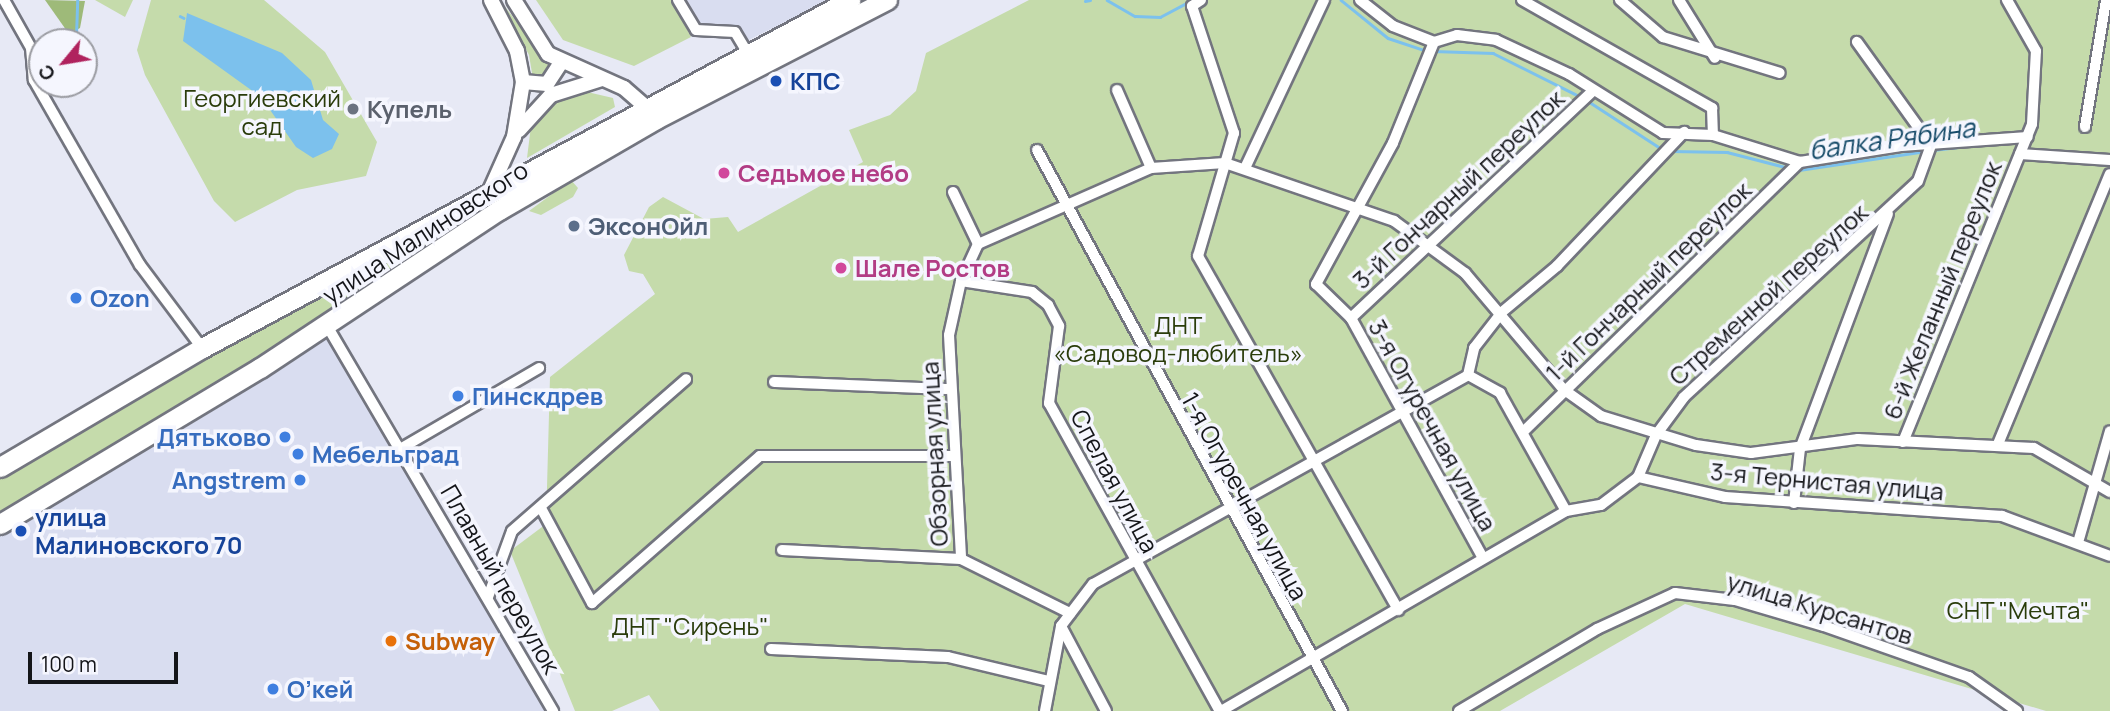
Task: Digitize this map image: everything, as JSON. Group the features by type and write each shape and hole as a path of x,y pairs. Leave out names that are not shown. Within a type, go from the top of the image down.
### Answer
{"highway":[{"name":"улица Малиновского","path":"0,524 326,324 747,52 850,0"},
{"name":"улица Малиновского","path":"0,467 202,348 487,196 652,112 887,0"}],"main road":[{"path":"487,196 514,137 523,82 517,51 491,0"},
{"path":"514,0 535,38 560,64 602,79 652,112"},
{"path":"523,82 547,84 560,64"},
{"path":"514,137 551,95 602,79"}],"street":[{"path":"4,0 31,48 30,69 54,115 140,265 202,348"},
{"path":"678,0 696,30 735,32 747,52"},
{"path":"1201,0 1192,6 1234,133 1198,256 1398,610"},
{"path":"1245,168 1324,0"},
{"path":"1360,0 1393,26 1434,42 1458,35 1496,40 1593,91 1663,133 1713,135 1800,162 1931,145 2028,137"},
{"path":"1522,0 1712,108 1713,135"},
{"path":"1620,0 1662,37 1715,58 1780,74"},
{"path":"1679,0 1715,58"},
{"name":"6-й Желанный переулок","path":"1903,442 2028,137 2036,51 2007,0"},
{"path":"2085,127 2106,0"},
{"path":"1357,206 1393,143 1434,42"},
{"path":"1857,42 1931,145"},
{"path":"1117,90 1151,168"},
{"name":"3-й Гончарный переулок","path":"1350,317 1593,91"},
{"path":"1045,711 1061,626 1093,584 1226,507 1401,414 1468,374 1474,348 1502,312 1557,266 1684,132"},
{"name":"Стременной переулок","path":"1638,477 1656,435 1684,397 1889,211 1918,181 1931,145"},
{"name":"1-я Огуречная улица","path":"1037,150 1064,209 1226,507 1342,711"},
{"path":"2020,154 2110,160"},
{"name":"1-й Гончарный переулок","path":"1525,430 1563,389 1800,162"},
{"path":"953,192 978,244 1064,209 1151,168 1224,163 1245,168 1357,206 1428,246 1502,312 1563,389 1601,416 1656,435 1751,453 1800,449 1857,439 1998,444 2034,449 2090,486 2110,492"},
{"path":"1998,444 2110,174"},
{"name":"3-я Огуречная улица","path":"1357,206 1317,284 1350,317 1401,414 1483,558"},
{"path":"1794,503 1800,449 1889,211"},
{"name":"Обзорная улица","path":"978,244 961,281 948,335 947,389 961,559 1070,612"},
{"name":"Спелая улица","path":"961,281 1032,292 1048,306 1059,326 1049,403 1133,560 1220,711"},
{"name":"Плавный переулок","path":"326,324 553,711"},
{"path":"400,449 539,368"},
{"path":"1468,374 1500,393 1525,430 1566,511"},
{"path":"488,597 512,531 686,379"},
{"path":"774,382 947,389"},
{"path":"2078,539 2090,486 2110,431"},
{"path":"541,508 592,603 760,456 952,456"},
{"path":"1220,711 1566,511 1601,505 1638,477"},
{"name":"3-я Тернистая улица","path":"1638,477 1725,497 2002,516 2078,539 2110,556"},
{"path":"782,550 961,559"},
{"name":"улица Курсантов","path":"1459,711 1597,629 1675,593 1735,600 1824,626 1969,677 2017,711"},
{"path":"1061,626 1106,711"},
{"path":"771,649 948,657 1049,681"}],"shaded area":[{"path":"681,0 830,0 736,46 726,29 700,29"},
{"path":"333,332 552,711 0,711 0,529"}],"green space":[{"path":"45,0 85,1 80,28 65,28"},
{"path":"95,0 133,0 125,17"},
{"name":"Георгиевский сад","path":"151,0 264,0 325,52 377,142 366,176 297,190 235,222 214,201 145,75 137,50"},
{"path":"500,0 552,69 543,78 533,79 529,55"},
{"path":"536,0 672,0 691,37 634,66 563,40"},
{"name":"ДНТ «Садовод-любитель»","path":"1029,0 2110,0 2110,711 2046,711 1685,604 1500,711 660,711 649,695 612,711 575,711 510,551 546,524 550,377 655,294 643,274 629,271 624,255 649,207 663,197 704,219 728,217 738,232 863,162 849,130 890,115 916,91 926,53"},
{"path":"583,91 613,98 615,107 527,158 531,126 551,101"},
{"path":"571,180 578,188 573,197 541,215 529,211"},
{"path":"449,228 272,350 0,513 0,476 196,360"}],"water":[{"path":"187,13 282,53 311,80 323,120 339,134 332,149 313,158 296,147 261,97 183,41"}],"waterway":[{"path":"76,28 77,0"},
{"name":"балка Рябина","path":"1085,1 1090,0"},
{"name":"балка Рябина","path":"1107,0 1135,16 1160,17 1192,0"},
{"name":"балка Рябина","path":"1341,0 1388,38 1427,51"},
{"path":"180,16 184,18"},
{"name":"балка Рябина","path":"1433,51 1493,53 1583,98"},
{"name":"балка Рябина","path":"1588,101 1662,149"},
{"name":"балка Рябина","path":"1933,150 1958,147"},
{"name":"балка Рябина","path":"1671,151 1727,152 1789,168"},
{"name":"балка Рябина","path":"1799,170 1926,151"}],"place":[{"name":"КПС","path":"776,81"},
{"name":"Купель","path":"353,109"},
{"name":"Седьмое небо","path":"724,173"},
{"name":"ЭксонОйл","path":"574,226"},
{"name":"Шале Ростов","path":"841,268"},
{"name":"Ozon","path":"76,298"},
{"name":"Пинскдрев","path":"458,396"},
{"name":"Дятьково","path":"285,437"},
{"name":"Мебельград","path":"298,454"},
{"name":"Angstrem","path":"300,480"},
{"name":"улица Малиновского 70","path":"21,531"},
{"name":"Subway","path":"391,641"},
{"name":"О’кей","path":"273,689"}],"park label":[{"name":"СНТ \"Мечта\"","path":"2018,610"},
{"name":"ДНТ \"Сирень\"","path":"690,626"}]}
